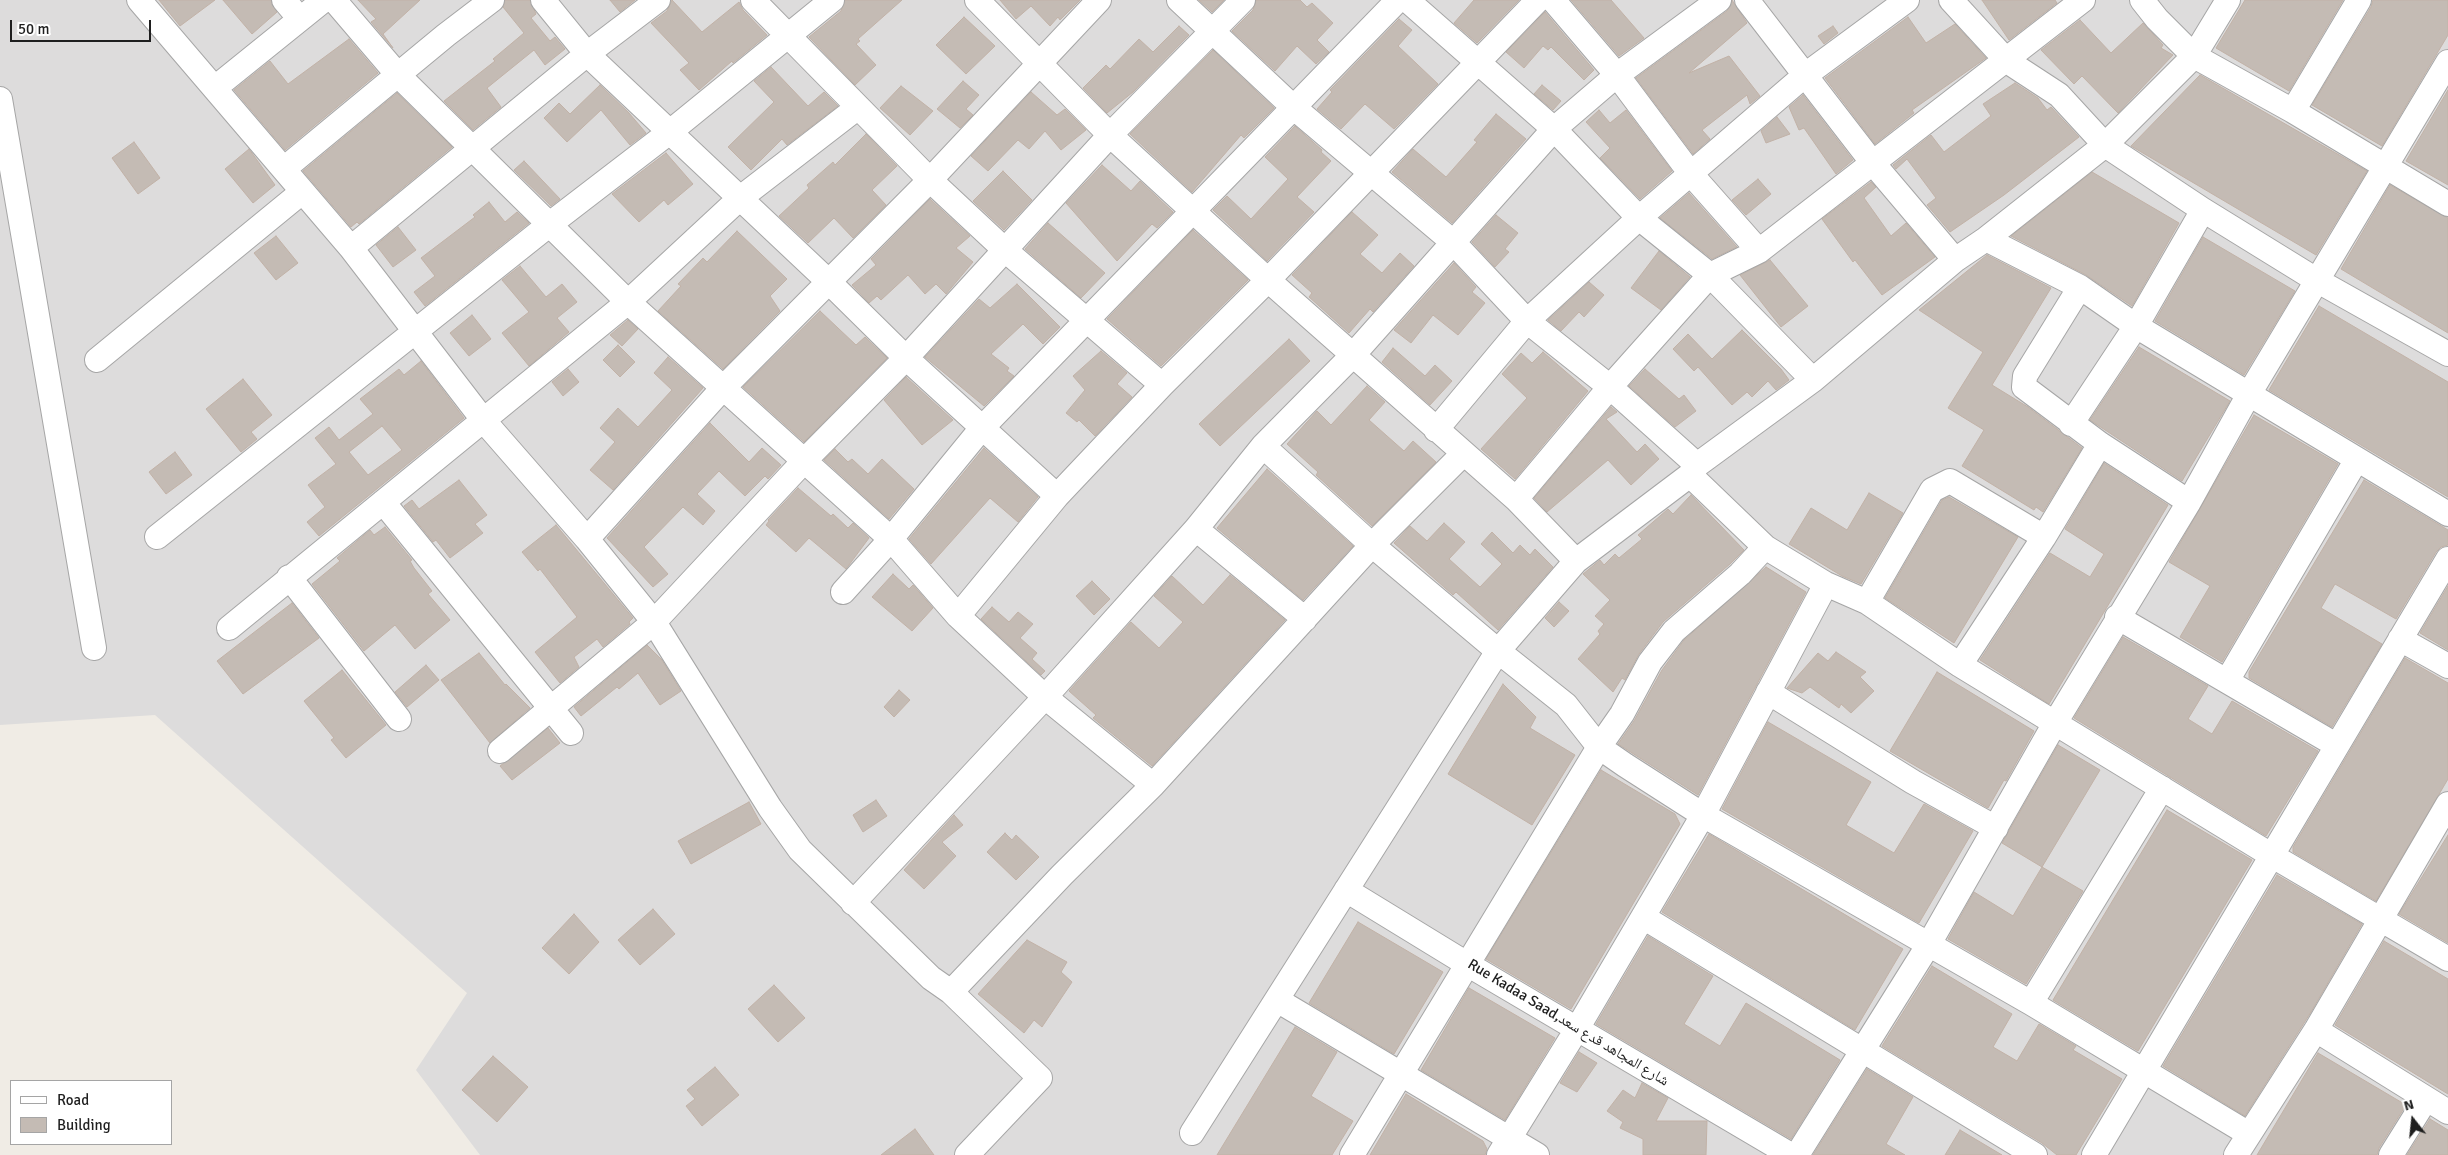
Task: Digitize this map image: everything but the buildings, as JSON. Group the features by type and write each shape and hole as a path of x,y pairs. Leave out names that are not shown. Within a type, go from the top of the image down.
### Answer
{"street":[{"path":"139,0 285,168 302,192 351,248 484,421 587,539 654,622 770,808 800,850 931,978 951,992 1040,1078 967,1155"},
{"path":"284,0 300,19"},
{"path":"216,87 324,0"},
{"path":"334,0 398,75 628,302 805,460 890,539 958,616 1045,697 1153,785"},
{"path":"285,168 492,0"},
{"path":"543,0 587,54 671,131 739,199 829,282 981,429 1057,496"},
{"path":"351,248 587,54 658,0"},
{"path":"753,0 789,35 857,108 930,180 1005,250 1162,385"},
{"path":"157,537 550,224 671,131 832,0"},
{"path":"977,0 1110,135 1268,280 1516,499 1576,561"},
{"path":"587,539 723,388 930,180 1100,0"},
{"path":"1179,0 1292,106 1453,242 1527,321 1610,387 1694,470 1765,547 1826,584 1867,602 1960,665 2271,855 2448,959"},
{"path":"500,752 550,707 654,622 805,460 906,358 1110,135 1243,0"},
{"path":"843,592 890,539 981,429 1292,106 1398,0"},
{"path":"1407,0 1554,129 1639,218 1710,276 1813,380"},
{"path":"958,616 1057,496 1162,385 1268,280 1370,172 1538,0"},
{"path":"1553,0 1617,75 1691,174 1758,251"},
{"path":"853,903 1045,697 1196,529 1263,446 1353,354 1554,129 1617,75 1719,0"},
{"path":"1747,0 1872,162 1955,260"},
{"path":"1436,430 1527,321 1639,218 1804,76 1907,0"},
{"path":"1951,0 2007,61 2059,95 2105,145 2203,210 2318,280 2448,354"},
{"path":"1516,499 1610,387 1710,276 1758,251 1872,162 2007,61 2083,0"},
{"path":"2142,0 2157,20 2194,56 2293,111 2448,204"},
{"path":"1192,1133 1498,651 1576,561 1813,380 1955,260 1986,239 2105,145 2194,56 2228,0"},
{"path":"2293,111 2359,0"},
{"path":"1797,1155 1930,944 2117,617 2189,502 2248,394 2448,62"},
{"path":"0,99 94,648"},
{"path":"229,628 289,577 484,421 628,302 739,199 857,108"},
{"path":"97,360 302,192"},
{"path":"2071,424 2136,326 2203,210"},
{"path":"1986,239 2080,287 2136,326 2448,514"},
{"path":"2080,287 2025,376 2024,388 2071,424 2189,502"},
{"path":"1960,665 2044,536 2100,444"},
{"path":"1263,446 1372,545 1498,651 1566,705 1599,747 1703,815 1930,944 2144,1069 2249,1134"},
{"path":"951,992 1062,876 1153,785 1372,545 1464,454"},
{"path":"2227,681 2357,459"},
{"path":"1867,602 1932,490 1950,481 2044,536"},
{"path":"383,502 571,733"},
{"path":"1196,529 1305,619"},
{"path":"1352,1155 1599,747 1622,714 1650,662 1674,631 1740,574 1765,547"},
{"path":"2094,1155 2448,559"},
{"path":"289,577 399,719"},
{"path":"1504,1146 1578,1029 1703,815 1826,584"},
{"path":"2117,617 2336,745"},
{"path":"2400,639 2448,666"},
{"path":"1768,692 1913,782 1996,828"},
{"path":"2031,1003 2162,788"},
{"path":"2236,1155 2316,1030 2448,804"},
{"name":"Rue Kadaa Saad,شارع المجاهد قدع سعد","path":"1346,890 1467,964 1791,1155"},
{"path":"1643,917 1861,1052 2036,1155"},
{"path":"1277,1000 1401,1072 1504,1146 1537,1155"},
{"path":"2316,1030 2448,1112"},
{"path":"2391,1155 2426,1099"}],"shaded area":[{"path":"0,0 2448,0 2448,1155 480,1155 416,1070 467,993 155,715 0,725"}]}
